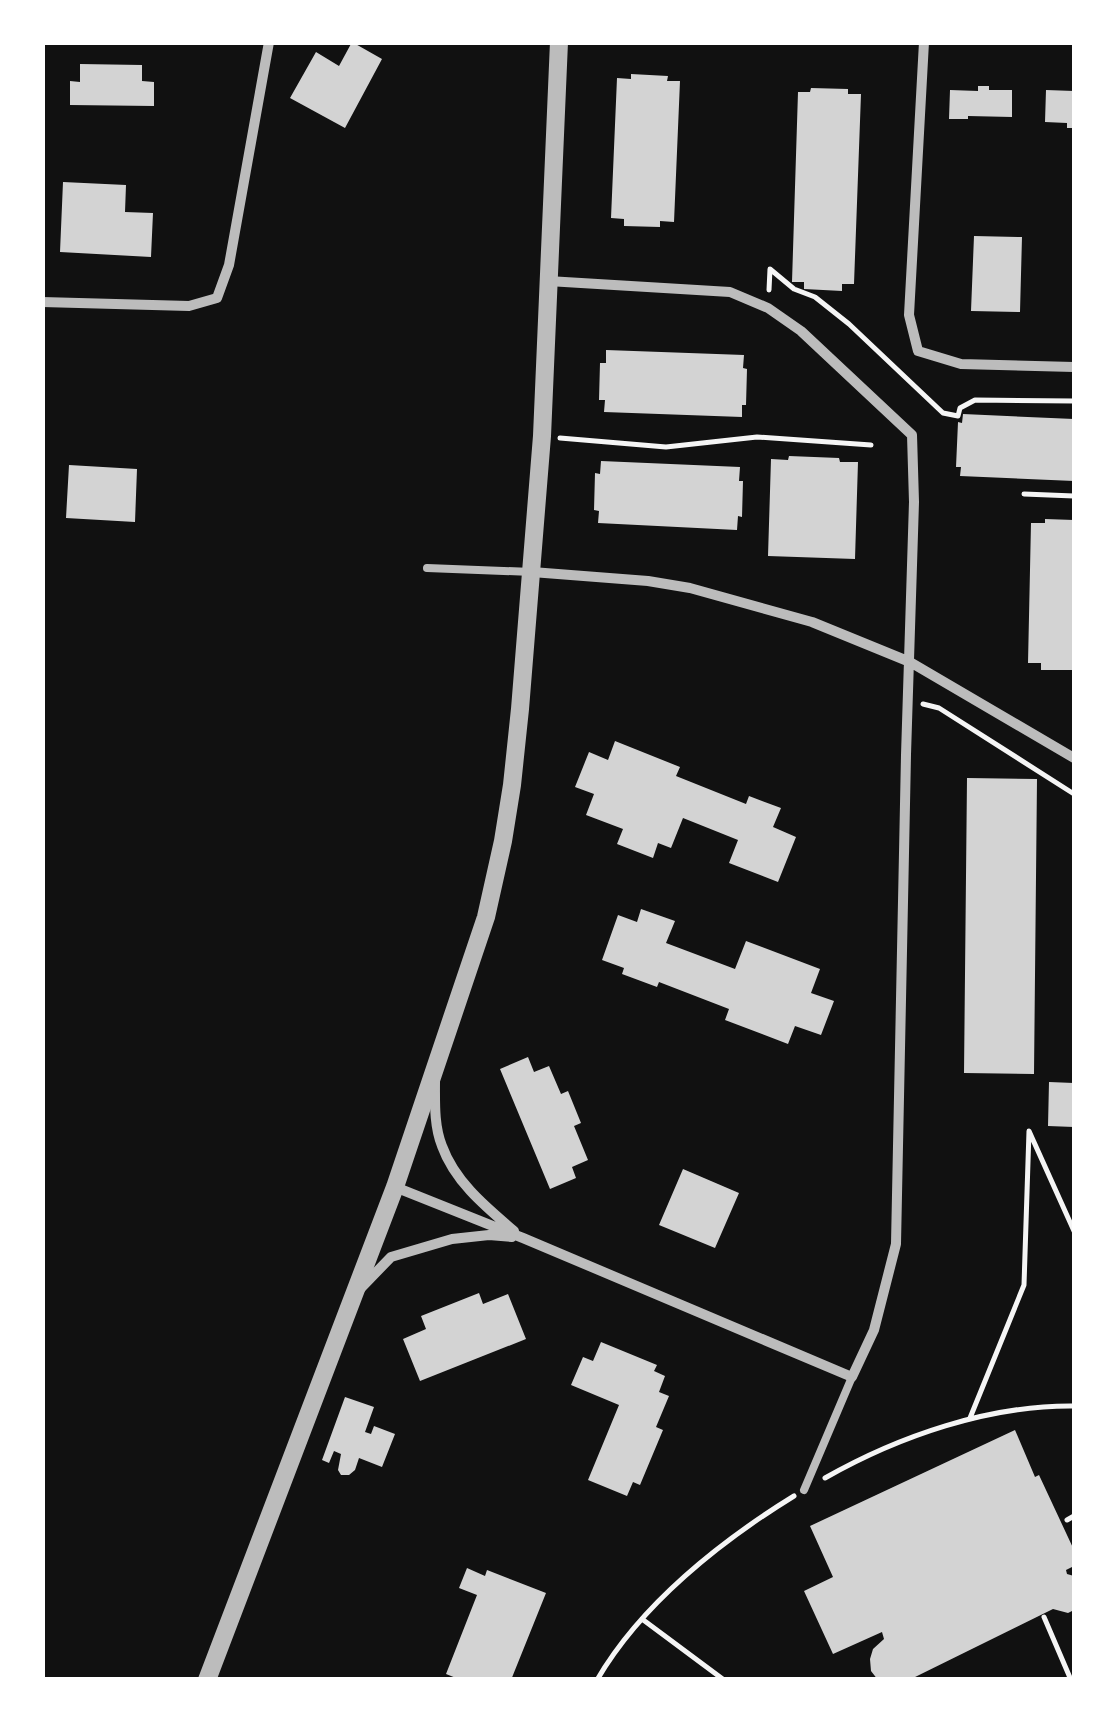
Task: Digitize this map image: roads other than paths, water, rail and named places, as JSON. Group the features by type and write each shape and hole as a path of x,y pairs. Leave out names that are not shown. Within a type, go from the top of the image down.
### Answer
{"street":[{"path":"42,302 189,306 217,298 229,265 269,42"},
{"path":"206,1680 395,1187 486,917 503,841 512,785 542,436 559,42"},
{"path":"924,42 909,315 918,351 961,364 1074,367"},
{"path":"395,1187 852,1377 874,1330 896,1244 914,502 912,435 801,331 768,308 730,292 548,281"},
{"path":"532,572 690,588 812,622 910,662 1074,758"},
{"path":"434,1074 436,1123 442,1147 475,1198 523,1238"},
{"path":"355,1294 391,1258 452,1238 523,1238"}],"lane":[{"path":"427,568 532,572"},
{"path":"804,1490 852,1377"}]}
